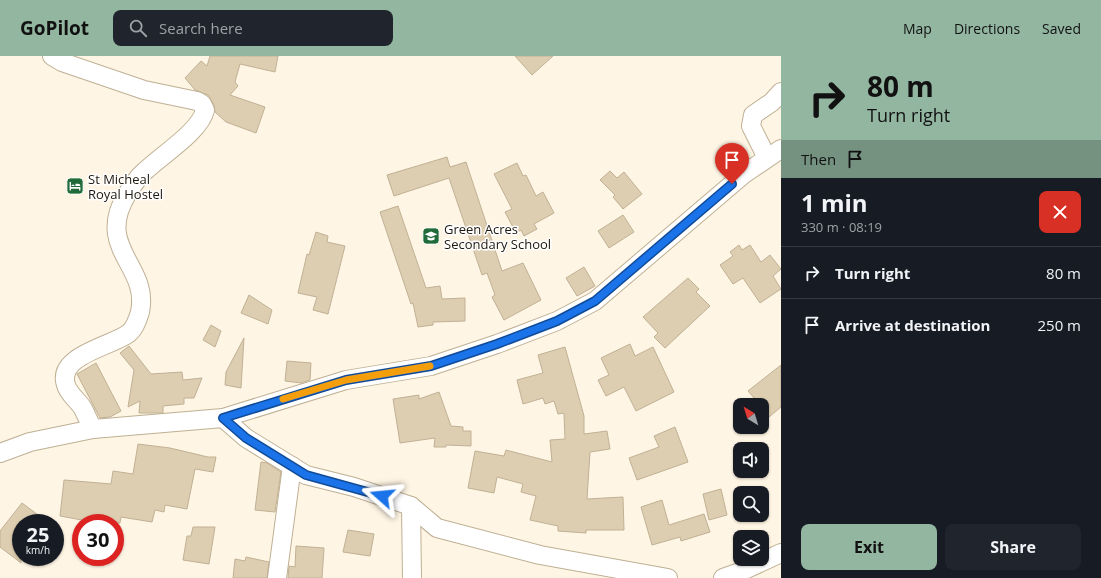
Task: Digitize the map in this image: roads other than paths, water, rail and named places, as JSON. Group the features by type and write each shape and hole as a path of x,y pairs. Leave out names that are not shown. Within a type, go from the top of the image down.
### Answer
{"street":[{"path":"52,56 62,62 144,90 197,101 202,104 205,110 204,116 198,124 140,176 126,196 119,214 117,237 120,248 137,277 140,292 140,310 130,333 78,357 67,372 65,380 66,386 82,408 92,429"},
{"path":"0,453 30,442 92,429 223,418 346,380 431,366 497,344 557,321 595,301 744,174 774,153 751,126 753,115 772,102 781,92"},
{"path":"223,418 246,438 306,475 354,487 411,506 437,528 540,555 668,578"},
{"path":"277,578 292,466"},
{"path":"411,506 412,578"},
{"path":"723,578 740,572 781,553"}],"place":[{"name":"St Micheal Royal Hostel","path":"75,186"},
{"name":"Green Acres Secondary School","path":"431,236"}]}
